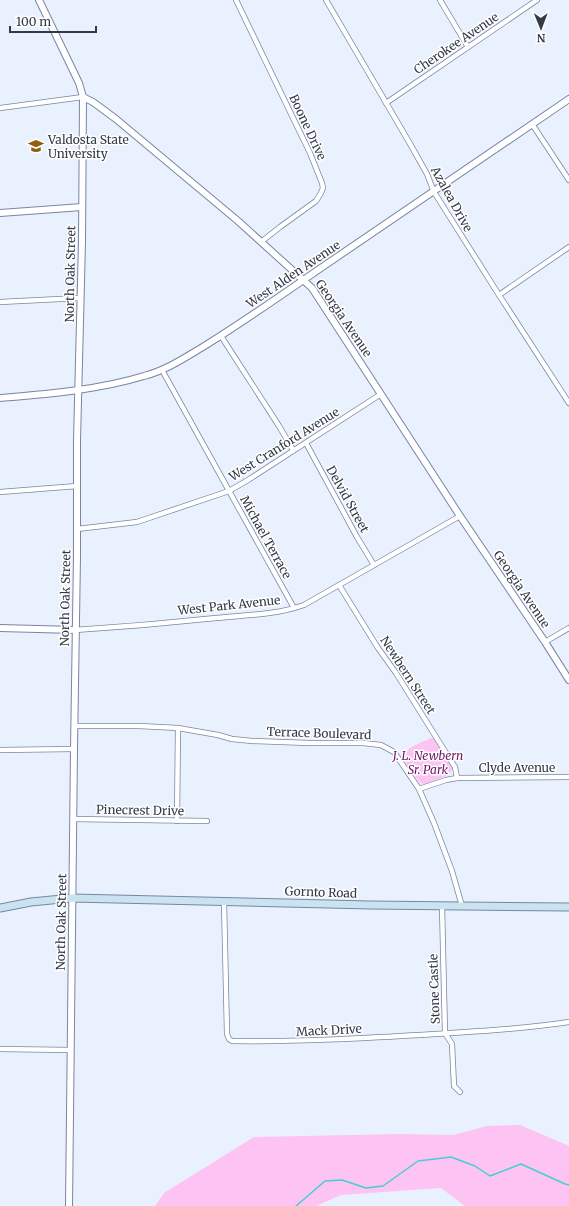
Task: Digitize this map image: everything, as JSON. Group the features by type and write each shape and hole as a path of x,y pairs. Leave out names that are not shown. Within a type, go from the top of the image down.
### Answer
{"main road":[{"name":"Gornto Road","path":"0,908 31,902 72,898 442,906 569,906"}],"street":[{"name":"North Oak Street","path":"39,0 79,83 83,97 82,242 77,390 77,529 69,1206"},
{"name":"Boone Drive","path":"236,0 310,153 323,188 316,201 261,242"},
{"name":"Azalea Drive","path":"326,0 427,174 434,192 499,295 567,397 569,403"},
{"path":"440,0 468,47"},
{"name":"Cherokee Avenue","path":"386,103 537,0"},
{"path":"0,108 83,97"},
{"name":"Georgia Avenue","path":"83,97 93,102 116,119 238,220 312,288 460,516 569,680"},
{"name":"West Alden Avenue","path":"0,398 77,390 144,377 171,366 221,336 569,99"},
{"path":"532,124 569,180"},
{"path":"0,213 82,207"},
{"path":"499,295 569,247"},
{"path":"0,302 80,298"},
{"path":"221,336 280,426 293,450"},
{"name":"Michael Terrace","path":"162,370 294,608"},
{"name":"West Cranford Avenue","path":"77,529 137,522 229,490 248,480 381,394"},
{"name":"Delvid Street","path":"306,443 357,537 374,565"},
{"path":"0,492 77,486"},
{"name":"West Park Avenue","path":"0,628 75,630 147,625 282,611 304,604 460,516"},
{"name":"Newbern Street","path":"339,585 455,767 457,778"},
{"path":"545,642 569,628"},
{"name":"Terrace Boulevard","path":"74,726 139,726 178,728 232,739 252,741 363,743 381,745 394,752 419,789 434,823 452,871 462,906"},
{"path":"177,821 178,728"},
{"path":"0,750 74,749"},
{"name":"Clyde Avenue","path":"419,789 457,778 569,777"},
{"name":"Pinecrest Drive","path":"73,819 207,821"},
{"name":"Mack Drive","path":"224,901 227,1034 229,1039 232,1041 285,1042 522,1028 569,1023"},
{"name":"Stone Castle","path":"442,906 446,1033 452,1044 454,1086 460,1092"},
{"path":"0,1049 70,1050"}],"green space":[{"name":"J. L. Newbern Sr. Park","path":"435,737 453,767 449,775 425,784 420,783 400,755 417,744"},
{"path":"520,1125 569,1146 569,1206 465,1206 441,1188 341,1195 316,1206 155,1206 164,1193 254,1137 399,1134 453,1135 487,1126"}],"waterway":[{"path":"296,1206 325,1181 342,1180 366,1188 383,1186 418,1161 451,1157 475,1166 490,1176 521,1164 569,1185"}],"place":[{"name":"Valdosta State University","path":"36,146"}]}
